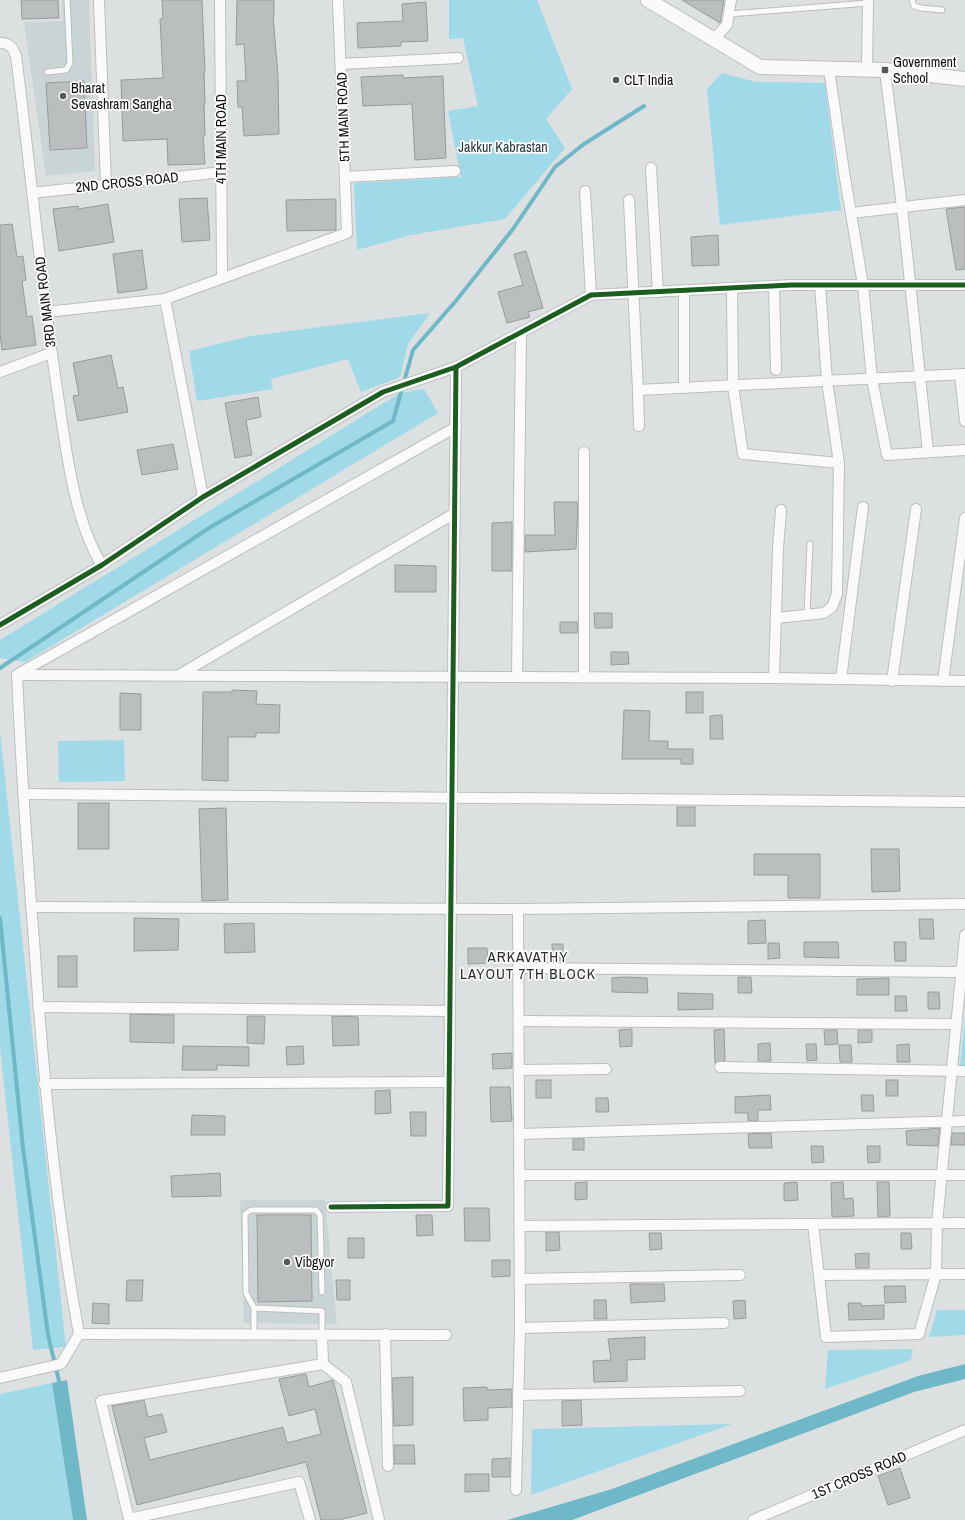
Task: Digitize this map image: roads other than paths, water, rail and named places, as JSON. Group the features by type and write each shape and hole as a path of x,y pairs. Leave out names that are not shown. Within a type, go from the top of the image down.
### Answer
{"street":[{"path":"99,0 106,185"},
{"name":"4TH MAIN ROAD","path":"220,0 222,278"},
{"name":"5TH MAIN ROAD","path":"222,278 347,233 338,0"},
{"path":"648,0 760,66 885,70 965,79"},
{"path":"714,39 727,25 731,0"},
{"path":"867,70 868,2"},
{"name":"3RD MAIN ROAD","path":"0,43 7,43 11,46 16,56 52,353 65,438 82,521 89,543 102,565"},
{"path":"341,64 458,58"},
{"path":"829,69 863,285 872,379 887,455 965,450"},
{"path":"885,70 902,207 909,285 928,452"},
{"path":"650,168 658,292"},
{"path":"345,177 455,171"},
{"name":"2ND CROSS ROAD","path":"32,193 222,172"},
{"path":"585,191 591,295"},
{"path":"629,200 639,426"},
{"path":"851,213 965,200"},
{"path":"47,312 165,299 222,278"},
{"path":"777,618 824,613 832,606 837,594 839,464 827,381 820,285"},
{"path":"0,625 102,565 204,497 383,392 456,366 591,295 774,286 965,285"},
{"path":"774,286 776,370"},
{"path":"732,288 733,386 743,454 839,464"},
{"path":"684,291 684,388"},
{"path":"165,299 204,497"},
{"path":"517,677 521,332"},
{"path":"0,372 52,353"},
{"path":"331,1207 448,1206 456,366"},
{"path":"638,390 962,374 965,422"},
{"path":"16,675 456,427"},
{"path":"584,452 584,677"},
{"path":"841,679 863,507"},
{"path":"892,681 916,509"},
{"path":"774,678 778,548 782,510"},
{"path":"178,676 455,513"},
{"path":"943,681 965,518"},
{"path":"16,675 774,678 965,681"},
{"path":"0,1378 61,1364 79,1334 57,1205 44,1084 22,794 16,675"},
{"path":"22,794 965,802"},
{"path":"31,907 518,909 965,904"},
{"path":"516,1490 520,1328 518,909"},
{"path":"813,1224 826,1337 919,1334 936,1274 937,1223 965,935"},
{"path":"518,968 961,972"},
{"path":"38,1007 450,1011"},
{"path":"519,1021 956,1024"},
{"path":"720,1067 965,1071"},
{"path":"519,1070 606,1069"},
{"path":"44,1084 450,1082"},
{"path":"519,1134 965,1121"},
{"path":"519,1175 965,1175"},
{"path":"520,1226 965,1223"},
{"path":"819,1275 965,1274"},
{"path":"520,1279 740,1275"},
{"path":"520,1328 724,1323"},
{"path":"79,1334 446,1334"},
{"path":"322,1334 323,1364"},
{"path":"385,1334 388,1466"},
{"path":"310,1520 299,1482 130,1519 101,1401 323,1364 346,1382 379,1520"},
{"path":"518,1395 740,1391"},
{"name":"1ST CROSS ROAD","path":"753,1520 965,1430"}],"lane":[{"path":"47,72 66,70 70,63 67,0"},
{"path":"912,0 914,6 942,10"},
{"path":"728,14 868,2"},
{"path":"806,614 810,544"},
{"path":"254,1334 254,1308 246,1293 246,1214 251,1210 316,1210 320,1215 322,1292"},
{"path":"254,1308 322,1311 322,1334"}],"waterway":[{"path":"0,668 209,528 393,421 413,350 455,302 513,229 555,167 584,144 644,106"},
{"path":"0,918 23,1148 48,1335 60,1385"}],"place":[{"name":"Government School","path":"885,70"},
{"name":"CLT India","path":"616,80"},
{"name":"Bharat Sevashram Sangha","path":"63,96"},
{"name":"Vibgyor","path":"287,1262"}],"district":[{"name":"ARKAVATHY LAYOUT 7TH BLOCK","path":"528,966"}],"park label":[{"name":"Jakkur Kabrastan","path":"503,147"}]}
